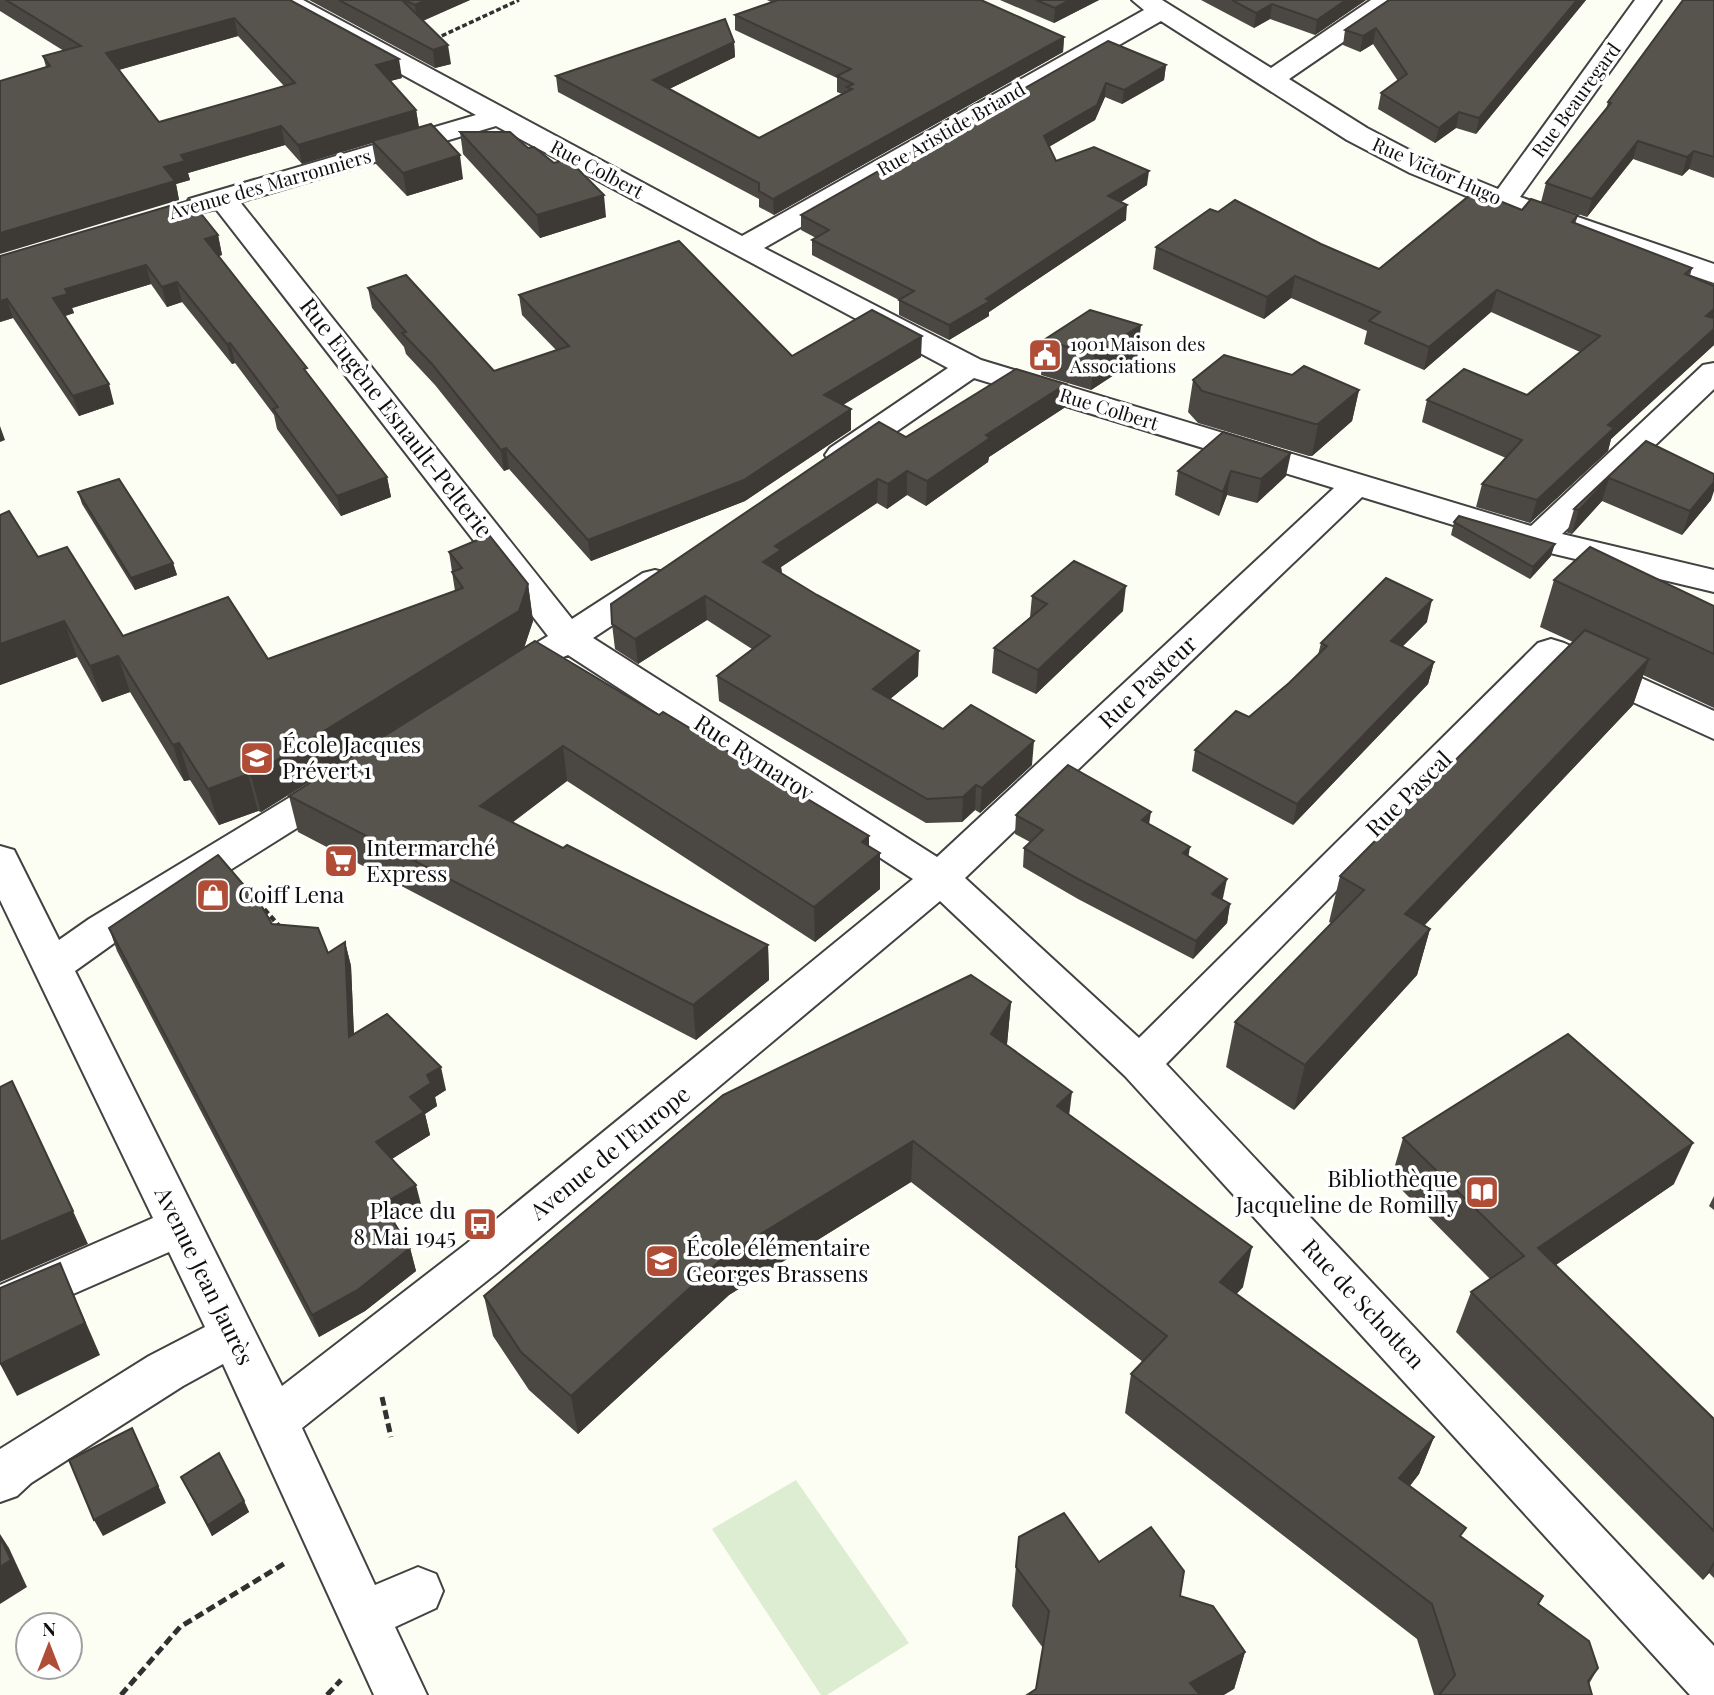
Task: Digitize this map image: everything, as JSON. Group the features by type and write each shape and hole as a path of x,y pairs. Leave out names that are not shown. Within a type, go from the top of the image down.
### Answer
{"street":[{"name":"Rue Colbert","path":"284,0 742,248 970,367 1538,539 1714,581"},
{"path":"1272,79 1388,0"},
{"name":"Rue Beauregard","path":"1503,201 1648,0"},
{"name":"Rue Victor Hugo","path":"1154,5 1367,140 1420,167 1503,201 1711,267"},
{"name":"Rue Aristide Briand","path":"742,248 1077,46 1154,5"},
{"name":"Avenue des Marronniers","path":"170,214 499,116"},
{"name":"Rue Eugène Esnault-Pelterie","path":"222,198 569,639"},
{"path":"812,475 970,367"},
{"path":"1538,539 1714,372"},
{"name":"Rue Pasteur","path":"940,878 1344,497 1354,484"},
{"path":"518,671 685,561"},
{"name":"Rue Rymarov","path":"569,639 940,878"},
{"name":"Rue Pascal","path":"1140,1064 1551,651 1714,726"},
{"path":"53,966 103,930 362,770"},
{"name":"Avenue Jean Jaurès","path":"0,860 275,1421 401,1695"},
{"name":"Rue de Schotten","path":"940,878 1140,1064 1714,1683"},
{"name":"Avenue de l'Europe","path":"275,1421 482,1258 848,958 940,878"},
{"path":"0,1306 180,1227"},
{"path":"0,1480 14,1467 166,1371 233,1335"},
{"path":"363,1616 418,1591"}],"path":[{"path":"393,59 519,0"},
{"path":"221,859 283,930"},
{"path":"121,1695 180,1627 327,1538"}],"green space":[{"path":"796,1480 909,1643 827,1695 821,1695 712,1529"}],"building":[{"path":"6,0 290,0 399,59 376,65 416,110 298,145 281,126 181,155 185,161 164,167 175,181 0,233 0,81 50,66 43,56 81,46","holes":["234,18 295,83 159,122 106,53"]},
{"path":"339,0 402,0 448,45 433,50"},
{"path":"404,0 426,0 415,5"},
{"path":"778,0 981,0 1064,37 773,199 759,191 759,183 556,76 725,19 734,42 653,80 759,138 852,89 847,87 853,84 837,76 851,69 735,15"},
{"path":"1036,0 1070,0 1055,8"},
{"path":"1232,0 1346,0 1317,20 1272,4 1256,13"},
{"path":"1389,0 1577,0 1479,118 1459,112 1439,128 1381,93 1407,74 1376,28 1363,36 1345,30"},
{"path":"1683,0 1714,0 1714,157 1694,151 1687,157 1638,141 1592,199 1546,183 1611,103 1608,102"},
{"path":"1108,41 1166,65 1124,90 1106,83 1097,105 1044,136 1056,161 1094,147 1149,171 1108,196 1127,205 986,299 990,301 949,325 899,300 914,291 812,240 829,230 801,215"},
{"path":"431,124 460,155 403,173 372,141"},
{"path":"460,132 510,132 528,148 534,147 554,163 568,159 604,195 537,215"},
{"path":"1475,191 1522,210 1531,199 1578,215 1572,222 1692,268 1685,274 1714,286 1714,309 1706,316 1714,318 1714,329 1608,425 1614,428 1537,500 1482,484 1522,440 1427,400 1464,369 1527,395 1600,336 1497,290 1429,347 1369,321 1380,312 1295,276 1267,297 1156,247 1210,209 1218,212 1235,200 1321,244 1379,269"},
{"path":"190,200 218,235 205,239 307,368 304,369 387,477 337,496 273,409 278,407 230,343 227,344 177,282 162,287 146,265 65,289 68,294 53,298 109,384 73,396 7,299 0,301 0,256"},
{"path":"679,241 792,356 872,310 922,336 824,395 851,409 744,480 588,540 506,448 501,450 432,364 402,333 406,332 368,288 406,275 494,371 569,346 519,295"},
{"path":"1090,310 1141,325 1094,355 1044,340"},
{"path":"1224,355 1292,375 1304,366 1359,390 1315,424 1202,391 1193,380"},
{"path":"1016,369 1066,384 986,435 990,438 927,481 907,471 888,484 878,479 775,546 781,550 763,562 919,651 873,689 943,729 971,705 1034,741 982,788 976,785 963,797 927,799 717,676 770,636 705,596 635,639 612,624 611,604 879,422 906,437"},
{"path":"1223,432 1291,453 1261,479 1231,471 1223,492 1178,471"},
{"path":"1646,441 1714,474 1714,482 1690,511 1609,478 1579,510 1574,509"},
{"path":"119,479 173,563 131,578 78,492"},
{"path":"9,511 38,557 67,547 123,636 228,597 268,659 463,588 452,572 462,568 449,552 489,535 528,584 519,611 251,776 248,774 208,789 179,743 173,745 118,656 90,666 64,621 0,644 0,515"},
{"path":"1459,516 1555,544 1533,567 1454,522"},
{"path":"1590,547 1714,606 1714,654 1554,580"},
{"path":"1074,561 1126,586 1038,670 994,648 1047,604 1032,596"},
{"path":"1386,578 1432,600 1391,641 1434,662 1297,804 1195,750 1236,711 1249,717 1289,683 1327,646 1321,643"},
{"path":"1585,630 1649,659 1405,914 1430,929 1305,1065 1235,1022 1364,890 1340,876"},
{"path":"535,641 659,715 663,712 869,836 862,842 880,853 814,907 563,746 480,806 563,848 567,845 768,945 693,1005 289,796"},
{"path":"1068,765 1151,812 1142,820 1190,847 1183,853 1227,879 1212,894 1230,904 1196,941 1024,848 1043,830 1016,815"},
{"path":"218,855 261,905 272,924 318,928 328,953 345,942 349,1037 387,1014 441,1067 427,1075 431,1083 410,1097 424,1112 376,1142 416,1185 386,1202 390,1208 386,1210 410,1248 359,1289 312,1315 109,928"},
{"path":"971,975 1011,1002 991,1034 1072,1092 1057,1106 1252,1247 1220,1282 1434,1437 1399,1478 1466,1528 1460,1536 1543,1596 1538,1604 1589,1641 1598,1668 1588,1681 1592,1695 1439,1695 1455,1675 1432,1604 1131,1374 1167,1336 913,1141 726,1255 571,1396 521,1352 484,1296 723,1095"},
{"path":"1568,1034 1693,1143 1538,1248 1714,1419 1714,1531 1471,1292 1524,1256 1403,1138"},
{"path":"12,1081 73,1211 0,1242 0,1087"},
{"path":"60,1263 85,1323 0,1364 0,1288"},
{"path":"132,1428 158,1486 94,1520 69,1460"},
{"path":"219,1453 244,1501 208,1525 181,1477"},
{"path":"1064,1513 1099,1562 1151,1527 1184,1571 1180,1596 1213,1606 1245,1652 1190,1683 1200,1695 1027,1695 1036,1689 1049,1611 1016,1567 1019,1537"},
{"path":"0,1537 11,1560 0,1567"}],"place":[{"name":"1901 Maison des Associations","path":"1045,355"},
{"name":"École Jacques Prévert 1","path":"257,758"},
{"name":"Intermarché Express","path":"341,861"},
{"name":"Coiff Lena","path":"213,895"},
{"name":"Bibliothèque Jacqueline de Romilly","path":"1482,1192"},
{"name":"Place du 8 Mai 1945","path":"480,1224"},
{"name":"École élémentaire Georges Brassens","path":"662,1261"}]}
